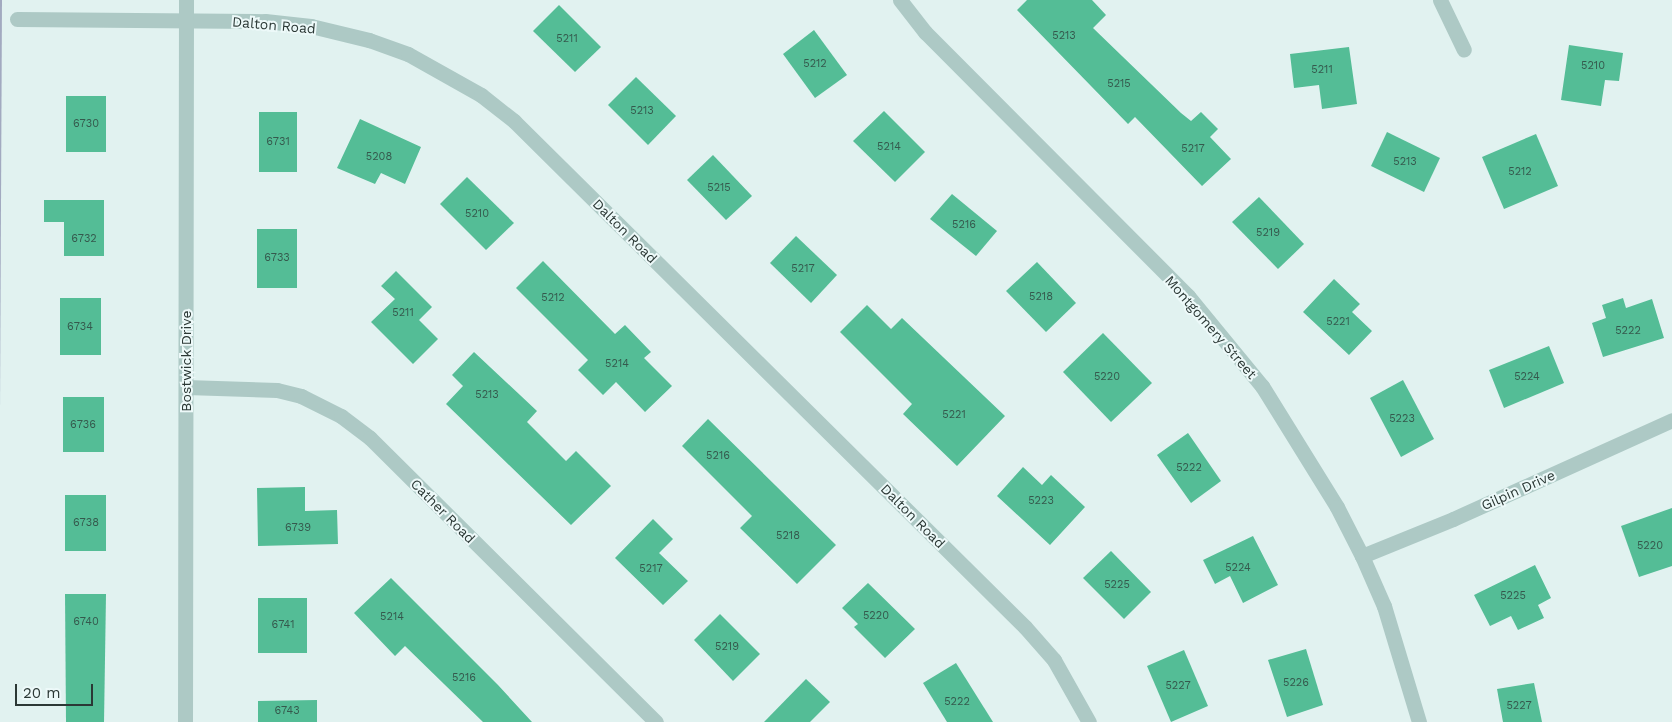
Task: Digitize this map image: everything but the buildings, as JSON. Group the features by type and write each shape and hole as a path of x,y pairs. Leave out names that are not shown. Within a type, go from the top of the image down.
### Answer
{"street":[{"name":"Bostwick Drive","path":"185,722 186,0"},
{"name":"Montgomery Street","path":"900,0 925,32 1188,296 1262,386 1337,507 1362,556 1384,606 1419,722"},
{"path":"1440,0 1464,50"},
{"name":"Dalton Road","path":"16,19 186,20 302,25 369,40 408,54 481,95 514,121 1025,627 1054,660 1089,722"},
{"name":"Cather Road","path":"186,387 277,390 301,396 341,416 370,438 656,722"},
{"name":"Gilpin Drive","path":"1362,556 1453,519 1672,420"}],"shaded area":[{"path":"0,0 2,0 0,413"}]}
